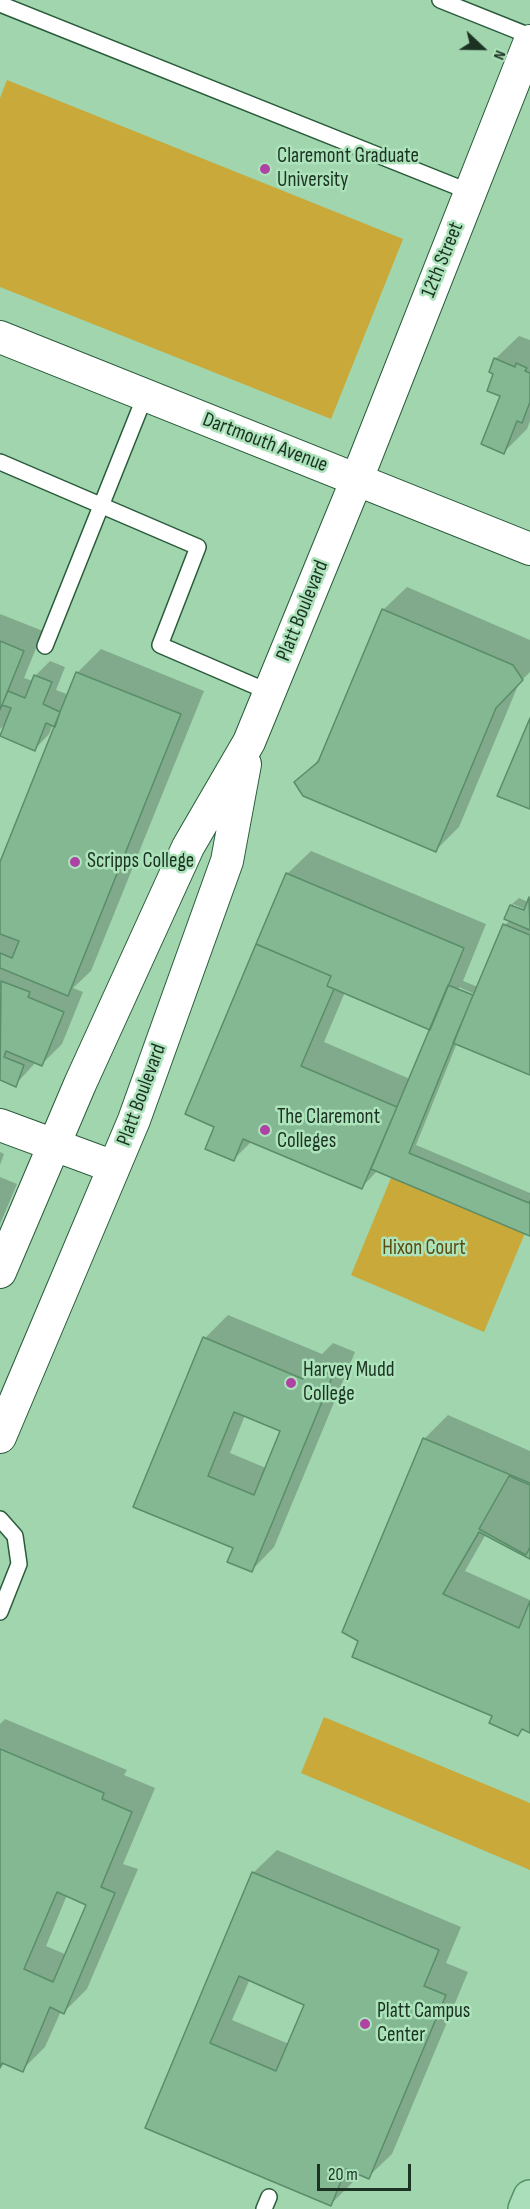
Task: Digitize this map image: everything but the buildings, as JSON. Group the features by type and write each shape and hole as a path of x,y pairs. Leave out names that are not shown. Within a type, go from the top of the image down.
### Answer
{"main road":[{"path":"525,2209 530,2197"}],"street":[{"name":"12th Street","path":"357,479 530,41"},
{"name":"Dartmouth Avenue","path":"0,337 530,549"},
{"name":"Platt Boulevard","path":"0,1272 54,1145 188,847 249,742 357,479"},
{"name":"Platt Boulevard","path":"3,1422 134,1120 227,861 249,742"},
{"path":"0,1125 114,1167"}],"lane":[{"path":"440,0 530,36"},
{"path":"0,4 470,192"},
{"path":"45,646 145,396"},
{"path":"0,462 198,547 160,645 269,692"},
{"path":"0,1519 15,1536 20,1564 0,1612"}],"green space":[{"path":"7,80 403,239 331,419 0,287 0,98"},
{"name":"Hixon Court","path":"391,1178 525,1233 484,1332 351,1275"},
{"path":"324,1717 530,1803 530,1870 301,1773"}],"place":[{"name":"Claremont Graduate University","path":"265,169"},
{"name":"Scripps College","path":"75,862"},
{"name":"The Claremont Colleges","path":"265,1130"},
{"name":"Harvey Mudd College","path":"291,1383"},
{"name":"Platt Campus Center","path":"365,2024"}]}
